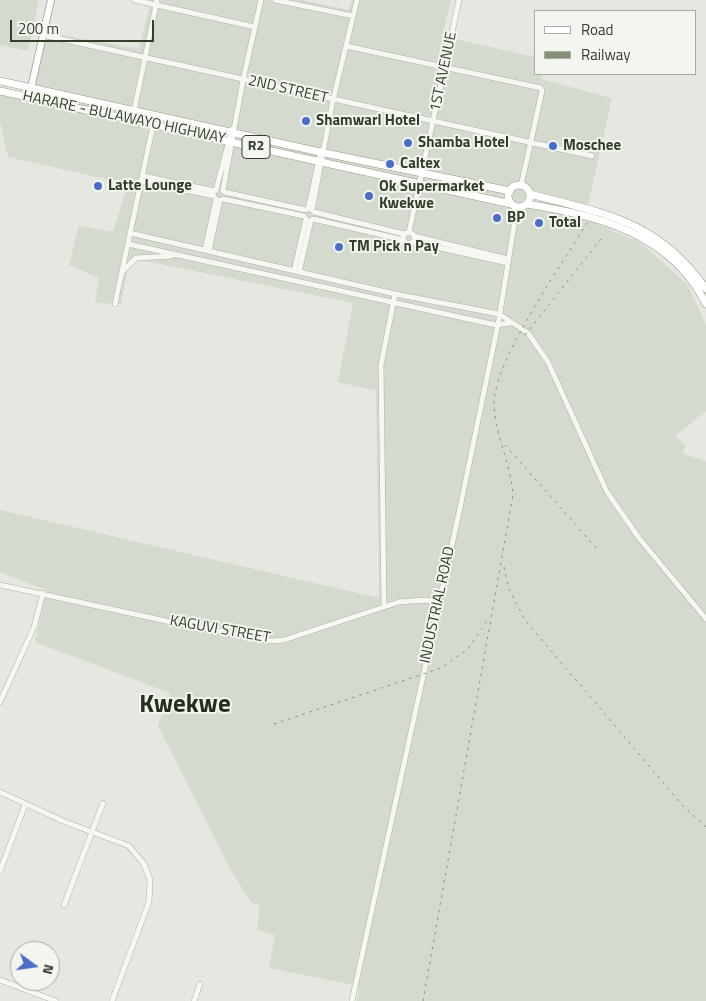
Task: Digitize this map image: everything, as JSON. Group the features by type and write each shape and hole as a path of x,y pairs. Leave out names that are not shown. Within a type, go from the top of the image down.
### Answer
{"highway":[{"name":"HARARE - BULAWAYO HIGHWAY","path":"0,81 201,126 323,150 422,174 510,190 516,186 522,186"},
{"name":"HARARE - BULAWAYO HIGHWAY","path":"0,91 475,194 514,206"},
{"path":"45,101 47,92"},
{"path":"72,107 74,98"},
{"path":"199,135 201,126"},
{"path":"475,194 477,185"},
{"path":"522,186 530,194 558,206 609,222 638,235 674,261 689,278 706,304"},
{"path":"510,190 508,197 514,206 527,204 558,206 613,216 650,233 691,268 706,289"},
{"path":"527,204 530,194"}],"main road":[{"path":"29,97 51,0"}],"street":[{"path":"134,0 156,2 255,27"},
{"path":"207,251 217,196 261,0"},
{"path":"275,0 353,16"},
{"path":"296,271 357,0"},
{"name":"1ST AVENUE","path":"406,235 420,183 459,0"},
{"path":"134,111 156,2"},
{"name":"2ND STREET","path":"43,35 592,156"},
{"path":"346,46 540,88 542,91 522,186"},
{"path":"115,304 156,116"},
{"path":"217,196 224,191 230,142"},
{"path":"142,178 308,218 406,235"},
{"path":"224,191 310,210 406,235 414,239 508,261"},
{"name":"INDUSTRIAL ROAD","path":"352,1001 498,325 514,206"},
{"path":"308,218 310,210"},
{"path":"130,233 395,294 499,314 528,333 548,362 592,462 619,511 706,619"},
{"path":"406,235 408,243 414,239"},
{"path":"128,244 498,325 510,323"},
{"path":"121,275 126,267 136,258 184,256"},
{"path":"334,290 336,280"},
{"path":"384,607 381,365 395,294"},
{"name":"KAGUVI STREET","path":"0,585 180,624 271,641 284,640 384,607 413,600 438,602"},
{"path":"0,702 34,627 43,593"},
{"path":"0,792 25,805 129,846 136,852 144,864 150,880 149,902 112,1001"},
{"path":"64,905 103,803"},
{"path":"0,871 25,805"},
{"path":"0,980 56,1001"},
{"path":"194,1001 200,984"}],"shaded area":[{"path":"0,0 39,0 28,51 0,45"},
{"path":"151,0 302,0 349,10 352,0 451,0 442,36 534,57 534,75 542,75 541,79 612,98 585,219 641,243 688,285 706,325 706,411 675,436 685,445 683,454 706,461 706,1001 357,1001 359,986 269,968 275,935 257,930 260,906 251,902 230,869 158,726 170,693 35,642 46,590 0,572 0,510 379,598 376,391 338,382 353,303 130,258 121,304 95,303 99,278 69,265 79,226 113,232 128,184 8,157 0,121 0,93 30,101 44,32 139,49"}],"railway":[{"path":"423,1001 513,495 512,483 499,437 495,414 494,402 497,384 532,311 587,223"},
{"path":"525,335 601,239"},
{"path":"505,445 598,550"},
{"path":"504,567 509,589 525,620 683,806 706,827"},
{"path":"274,724 441,668 468,649 489,618"}],"place":[{"name":"Shamwarl Hotel","path":"306,121"},
{"name":"Shamba Hotel","path":"408,143"},
{"name":"Moschee","path":"553,146"},
{"name":"Caltex","path":"390,164"},
{"name":"Latte Lounge","path":"98,186"},
{"name":"Ok Supermarket Kwekwe","path":"369,196"},
{"name":"BP","path":"497,218"},
{"name":"Total","path":"539,223"},
{"name":"TM Pick n Pay","path":"339,247"}],"district":[{"name":"Kwekwe","path":"185,706"}]}
